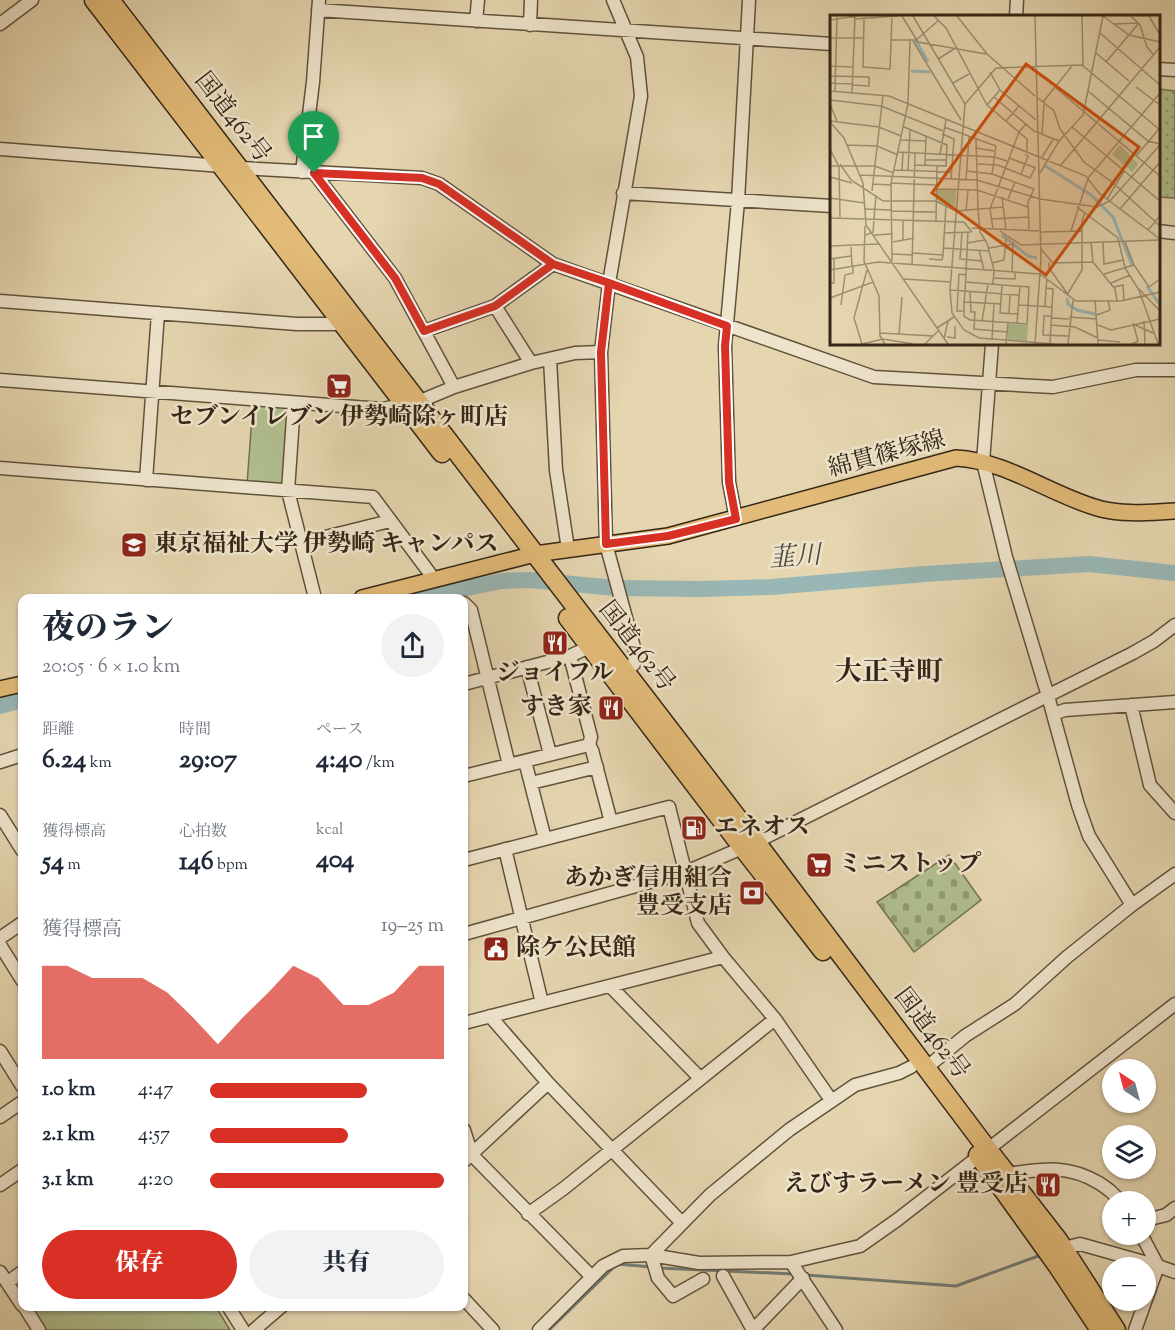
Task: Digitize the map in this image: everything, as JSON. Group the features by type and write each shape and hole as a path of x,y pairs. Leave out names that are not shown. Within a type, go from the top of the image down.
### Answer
{"highway":[{"name":"国道462号","path":"94,0 231,167 551,585 625,673 749,845 984,1154 1100,1330"},
{"name":"国道462号","path":"110,0 343,324 411,404"},
{"name":"国道462号","path":"551,585 589,647 749,845"},
{"name":"国道462号","path":"984,1154 1008,1174 1064,1248 1116,1330"}],"main road":[{"name":"綿貫篠塚線","path":"377,594 529,556 668,536 956,458 983,462 1101,509 1129,513 1175,512"},
{"path":"0,689 18,685"}],"street":[{"path":"0,24 32,0"},
{"path":"476,21 478,0"},
{"path":"530,25 531,0"},
{"path":"614,0 637,57 640,96 609,283 601,352 606,544 635,651 634,664 625,673"},
{"path":"736,519 729,482 725,346 738,201 749,0"},
{"path":"1016,15 1017,0"},
{"path":"454,387 395,278 308,173 319,5 476,21 830,44"},
{"path":"1160,69 1175,70"},
{"path":"0,149 308,173 422,178 439,184 553,264 874,377 1053,387 1136,370 1175,370"},
{"path":"623,193 830,206"},
{"path":"1160,231 1175,233"},
{"path":"424,331 495,306 553,264"},
{"path":"0,301 297,324 343,324"},
{"path":"495,306 531,363"},
{"path":"146,480 158,313"},
{"path":"992,345 983,462 1006,559 1089,836 1132,905"},
{"path":"0,380 382,409 411,404 454,387 531,363 575,353 601,352"},
{"path":"550,359 556,470 568,549"},
{"path":"294,403 288,491 314,594"},
{"path":"0,468 373,497 434,579"},
{"path":"301,543 390,521"},
{"path":"468,606 471,609 509,765"},
{"path":"468,933 686,872 749,845 1133,653 1161,637 1175,625"},
{"path":"468,683 570,656 589,647"},
{"path":"570,656 591,737 589,745 611,822"},
{"path":"527,667 550,754"},
{"path":"1053,714 1065,710 1175,702"},
{"path":"1131,705 1150,785 1175,813"},
{"path":"468,775 589,745"},
{"path":"0,762 18,756"},
{"path":"525,760 545,838"},
{"path":"531,783 597,767"},
{"path":"468,859 669,807 698,923 775,1020 831,1100"},
{"path":"0,815 18,844"},
{"path":"505,849 542,1003"},
{"path":"651,1256 710,1196 789,1131 831,1100 855,1085 919,1068 1015,1004 1067,957 1175,874"},
{"path":"0,938 18,926"},
{"path":"0,945 18,974"},
{"path":"468,1022 723,957"},
{"path":"610,986 700,1078"},
{"path":"539,1330 603,1266 623,1256 651,1256 699,1263 792,1262 860,1246 984,1154 1175,1004"},
{"path":"490,1016 548,1083 682,1223"},
{"path":"528,1214 775,1020"},
{"path":"1,1055 18,1080"},
{"path":"548,1083 468,1158 592,1277"},
{"path":"0,1117 18,1105"},
{"path":"1008,1174 1054,1168 1079,1173 1110,1191"},
{"path":"0,1185 18,1173"},
{"path":"1156,1218 1166,1215 1175,1208"},
{"path":"1064,1248 1080,1244 1157,1269 1175,1272"},
{"path":"1135,1330 1157,1269 1146,1245"},
{"path":"651,1256 658,1278 673,1296 703,1279"},
{"path":"792,1262 836,1330"},
{"path":"723,1276 753,1330 803,1278"},
{"path":"4,1277 18,1298"},
{"path":"468,1303 493,1330"},
{"path":"26,1311 39,1330"},
{"path":"231,1311 243,1330"},
{"path":"254,1330 276,1311"}],"green space":[{"path":"1160,89 1175,91 1175,198 1160,197"},
{"path":"253,404 285,405 288,410 284,480 280,485 247,484"},
{"path":"949,855 981,900 914,952 877,902"},
{"path":"32,1311 218,1311 230,1330 44,1330"}],"waterway":[{"name":"韮川","path":"439,594 502,581 530,580 616,588 771,587 925,574 1089,564 1175,573"},
{"name":"韮川","path":"0,706 18,701"},
{"path":"806,1275 956,1286 1041,1255"},
{"path":"549,1330 617,1264 652,1267"},
{"path":"659,1268 793,1274"}],"place":[{"name":"セブンイレブン 伊勢崎除ヶ町店","path":"339,386"},
{"name":"東京福祉大学 伊勢崎 キャンパス","path":"134,545"},
{"name":"ジョイフル","path":"555,643"},
{"name":"すき家","path":"611,708"},
{"name":"エネオス","path":"694,828"},
{"name":"ミニストップ","path":"819,865"},
{"name":"あかぎ信用組合 豊受支店","path":"752,893"},
{"name":"除ケ公民館","path":"496,949"},
{"name":"えびすラーメン 豊受店","path":"1048,1185"}],"district":[{"name":"大正寺町","path":"889,673"}],"route":[{"path":"314,173 395,278 424,331 495,306 553,264 609,283 601,352 606,544 668,536 736,519 729,482 725,346 727,326 609,283 553,264 439,184 422,178 314,173"}]}
